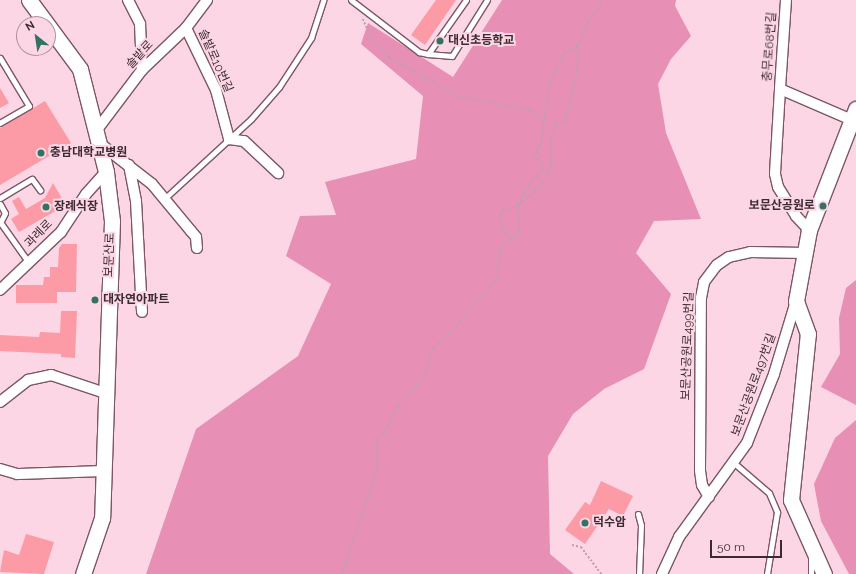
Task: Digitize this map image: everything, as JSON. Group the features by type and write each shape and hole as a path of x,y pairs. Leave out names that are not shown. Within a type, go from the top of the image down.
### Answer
{"main road":[{"name":"보문산로","path":"29,0 80,69 106,172 112,221 105,393 105,471 102,518 83,574"},
{"path":"824,574 791,500 808,334 796,301 809,230 854,114"}],"street":[{"path":"128,0 140,24 142,70"},
{"name":"솔밭로","path":"97,137 142,70 186,28 207,0"},
{"name":"충무로68번길","path":"786,0 780,89 854,114"},
{"name":"솔밭로10번길","path":"186,28 216,90 229,138"},
{"path":"780,89 776,174 778,187 796,216 809,230"},
{"path":"97,137 152,184 196,237 197,248"},
{"path":"229,138 244,141 278,173"},
{"path":"129,165 136,201 142,312"},
{"name":"과례로","path":"0,290 61,232 86,194 106,172"},
{"name":"보문산공원로499번길","path":"709,497 702,485 700,470 700,313 704,282 717,265 729,257 750,252 806,253"},
{"name":"보문산공원로497번길","path":"662,574 679,537 747,443 774,374 796,301"},
{"path":"0,402 28,380 51,375 105,393"},
{"path":"0,469 17,474 105,471"}],"lane":[{"path":"164,199 251,119 296,64 311,38 323,0"},
{"path":"351,0 418,52 452,56 487,0"},
{"path":"428,54 466,0"},
{"path":"0,58 29,106 0,123"},
{"path":"0,198 32,178 40,190"},
{"path":"0,204 6,213 1,221 29,263"},
{"path":"734,463 769,493 777,512 767,574"},
{"path":"638,514 641,524 639,574"},
{"path":"811,546 811,574"}],"path":[{"path":"510,239 502,229 500,215 502,212 518,205 542,184 548,176 552,161 550,143 557,122 564,122 567,112 577,71 578,46 587,22 597,10 601,0"},
{"path":"359,7 370,35 379,48 390,58 457,96 530,110 545,121"},
{"path":"342,574 371,487 376,467 376,441 384,433 398,405 424,378 432,349 493,286 499,274 500,248 519,231 518,205 530,183 543,169 542,162 534,157 541,142 541,132 545,121 554,73 565,52 578,46"},
{"path":"572,545 581,546 601,574"}],"shaded area":[{"path":"502,0 676,0 675,6 691,36 671,59 658,84 666,133 701,219 654,221 636,253 671,294 644,369 604,389 573,414 548,456 550,554 574,574 146,574 196,429 298,356 331,284 286,256 300,216 336,215 325,182 416,159 423,96 361,44 368,23 453,77"},
{"path":"856,280 856,405 821,387 840,354 839,318 846,288"},
{"path":"856,420 856,574 849,574 821,521 814,484 835,438"}],"building":[{"path":"436,0 456,0 425,45 411,35"},
{"path":"0,88 9,103 0,108"},
{"path":"45,101 71,143 0,185 0,128"},
{"name":"장례식장","path":"53,183 66,205 19,232 11,219 19,214 12,201 19,197 26,209 45,198"},
{"path":"62,244 77,244 76,292 57,292 57,303 16,303 16,285 43,285 44,277 50,277 50,267 58,267 59,248"},
{"path":"61,311 77,311 75,358 61,357 61,354 0,351 0,335 39,337 40,332 60,333"},
{"path":"601,481 633,496 623,516 609,509 585,544 565,530 585,502 590,505"},
{"path":"26,534 54,542 44,574 0,572 4,550 19,555"}],"place":[{"name":"대신초등학교","path":"440,41"},
{"name":"충남대학교병원","path":"41,153"},
{"name":"보문산공원로","path":"823,206"},
{"name":"장례식장","path":"46,207"},
{"name":"대자연아파트","path":"95,300"},
{"name":"덕수암","path":"585,523"}]}
